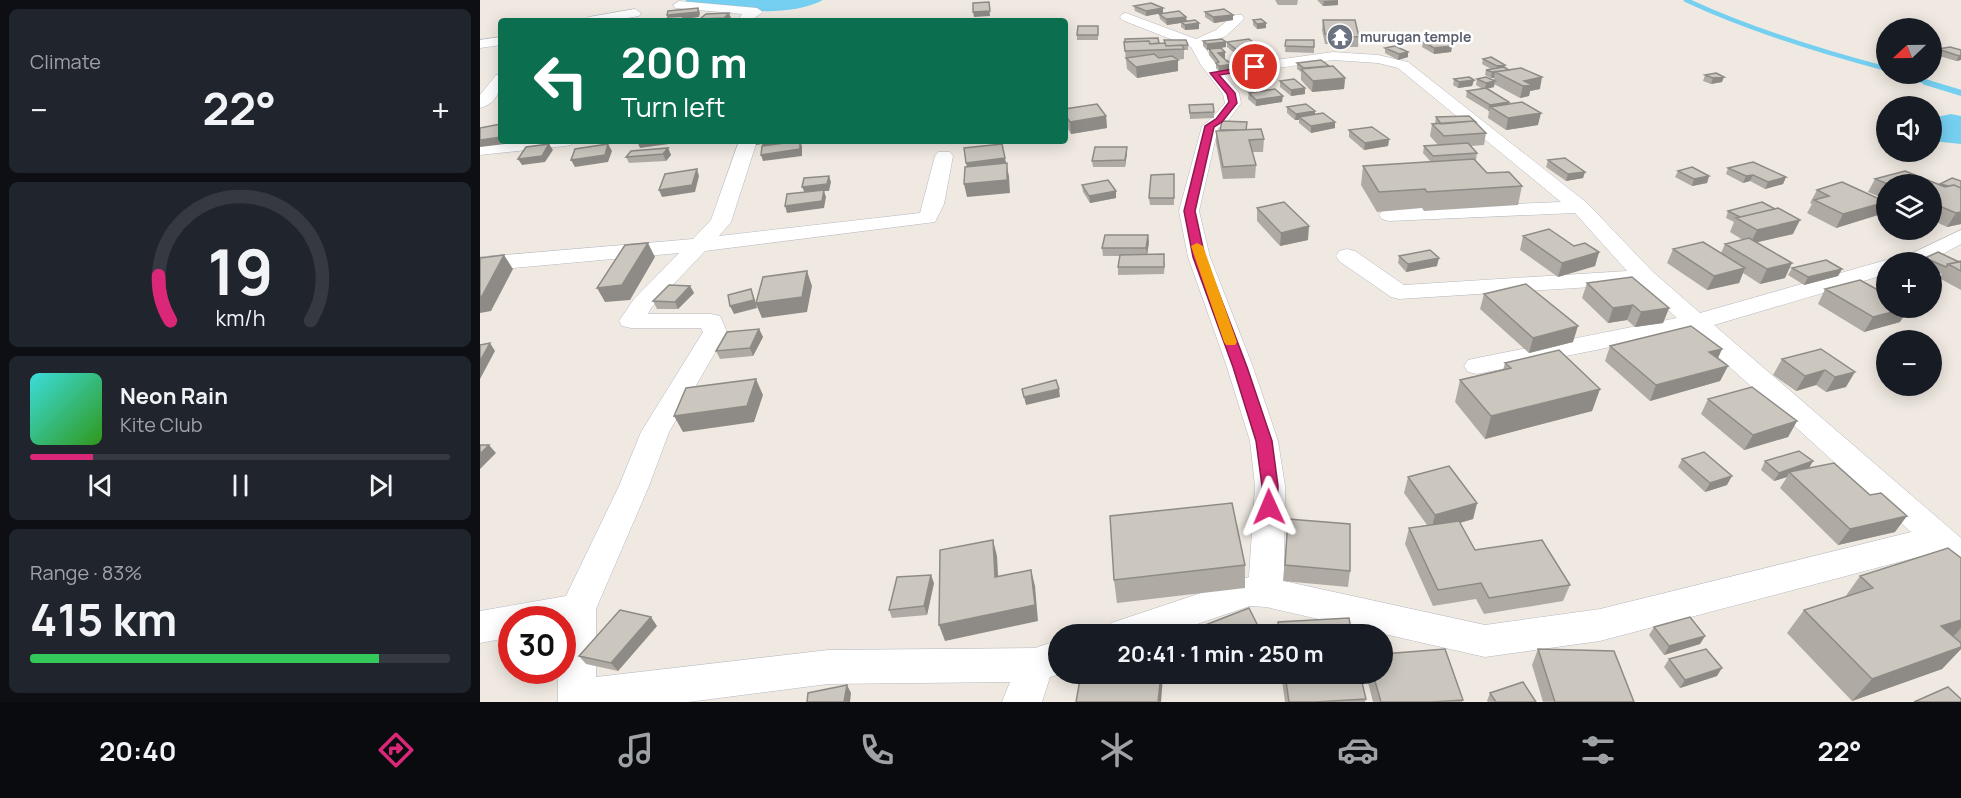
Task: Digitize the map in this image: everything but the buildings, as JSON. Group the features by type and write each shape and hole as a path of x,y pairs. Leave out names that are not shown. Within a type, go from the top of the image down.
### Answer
{"street":[{"path":"679,5 757,12 746,18"},
{"path":"606,18 634,13"},
{"path":"1126,17 1196,44 1214,73 1231,93 1233,103 1219,121 1210,126 1189,211 1199,257 1240,367 1264,441 1270,486 1266,592"},
{"path":"1196,44 1221,33 1238,18"},
{"path":"480,44 498,41"},
{"path":"1214,73 1333,56 1378,59 1403,65 1580,207 1645,277 1949,548"},
{"path":"480,78 498,77"},
{"path":"480,103 489,96 498,82"},
{"path":"480,150 537,144"},
{"path":"747,144 721,222 642,304 631,321 711,321 715,332 655,432 634,486 578,609 576,698 828,667 1047,661"},
{"path":"480,264 699,245 928,218 934,204 944,156"},
{"path":"1389,215 1580,207"},
{"path":"1931,252 1961,236"},
{"path":"1347,256 1399,292 1645,277"},
{"path":"1477,366 1696,322 1876,270"},
{"path":"1153,624 1250,591 1266,592 1485,640 1600,625 1949,548"},
{"path":"480,627 498,624"},
{"path":"1022,702 1047,661"}],"water":[{"path":"686,0 823,0 791,10 755,11 685,3"},
{"path":"1951,114 1961,116 1961,144 1942,142 1942,116"}],"waterway":[{"path":"1686,0 1785,39 1876,66"},
{"path":"1932,84 1961,93"}],"slow traffic":[{"path":"1197,246 1231,342"}],"place":[{"name":"murugan temple","path":"1340,37"}],"route":[{"path":"1255,67 1214,73 1231,93 1233,103 1219,121 1210,126 1189,211 1199,257 1240,367 1264,441 1270,486 1269,507"}]}
